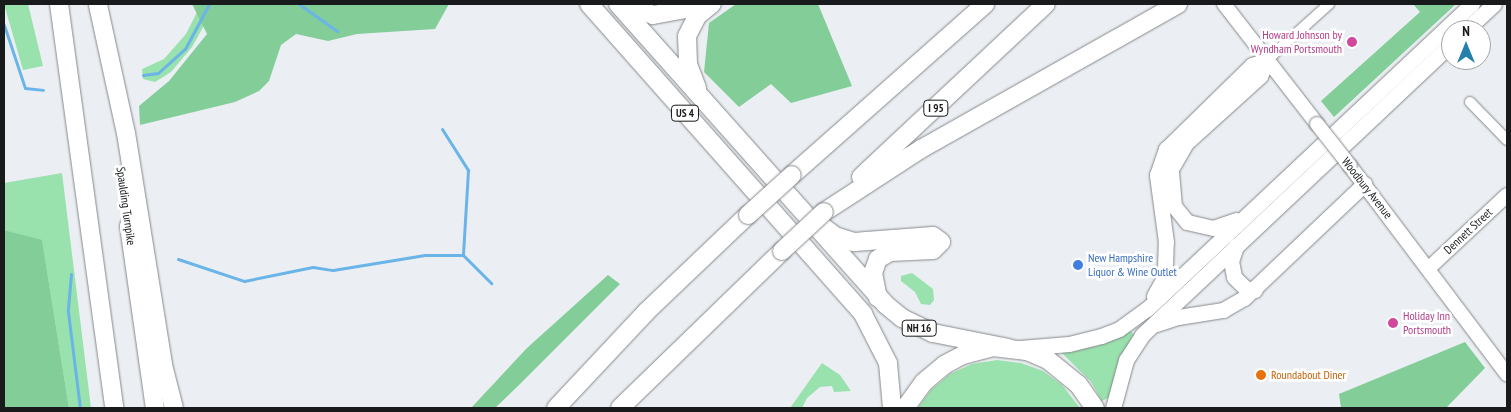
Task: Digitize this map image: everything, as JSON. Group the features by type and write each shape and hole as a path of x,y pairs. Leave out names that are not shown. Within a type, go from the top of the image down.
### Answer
{"highway":[{"path":"58,4 114,408"},
{"name":"US 4","path":"589,4 858,308 888,363 892,408"},
{"name":"NH 16","path":"618,4 878,298 918,327 950,338 1009,348"},
{"path":"626,4 642,12 664,15 712,4"},
{"path":"704,101 690,69 686,48 690,25 712,4"},
{"path":"556,408 646,312 748,215 985,4"},
{"name":"I 95","path":"620,408 782,251 1046,4"},
{"path":"824,212 921,149 1178,4"},
{"path":"98,5 126,133 163,365 174,408"},
{"name":"Spaulding Turnpike","path":"98,5 154,408"},
{"path":"797,208 845,240 865,242 933,236 941,242 933,250 898,251 878,259 873,273 878,298"},
{"path":"905,408 924,382 953,360 983,349 1009,348 1038,355 1058,367 1078,384 1095,408"},
{"path":"629,408 642,387"}],"main road":[{"path":"1009,348 1053,346 1085,340 1119,328 1147,309 1472,4"},
{"path":"1477,20 1494,4"},
{"path":"1113,408 1126,360 1150,327 1441,53"},
{"path":"1254,208 1224,226 1213,228 1194,225 1174,206 1170,181 1180,150 1260,76 1267,60"},
{"path":"1147,309 1164,278 1166,242 1157,175 1166,149 1252,65 1267,60"},
{"path":"1150,327 1178,317 1223,310 1254,290 1364,184"},
{"path":"1236,246 1231,261 1234,277 1245,288 1254,290"}],"street":[{"name":"Woodbury Avenue","path":"1224,4 1429,268 1507,374"},
{"path":"1267,60 1329,4"},
{"path":"1470,102 1507,140"},
{"name":"Dennett Street","path":"1429,268 1507,195"}],"green space":[{"path":"4,4 28,4 43,66 23,70"},
{"path":"192,4 449,4 435,29 357,34 328,41 296,34 281,45 269,81 259,91 235,102 140,125 139,106 169,81 207,34"},
{"path":"201,4 216,4 192,47 171,72 155,82 143,79 142,69 164,59 186,34"},
{"path":"736,4 818,4 852,86 791,103 771,84 739,107 704,72 709,23"},
{"path":"1413,4 1456,4 1334,117 1321,101 1420,12"},
{"path":"62,173 91,408 69,408 42,241 4,230 4,183"},
{"path":"4,230 42,240 69,408 4,408"},
{"path":"912,273 933,289 934,300 930,305 921,304 915,292 901,281 901,276"},
{"path":"608,275 620,284 519,385 495,408 471,408 527,348"},
{"path":"1131,331 1134,335 1110,397 1102,401 1091,382 1060,351 1097,346"},
{"path":"1465,342 1485,368 1446,408 1341,408 1339,394"},
{"path":"997,360 1021,363 1043,371 1062,385 1080,408 918,408 931,390 950,374 972,364"},
{"path":"822,363 840,375 851,391 834,392 832,386 820,387 807,398 802,408 790,408"}],"waterway":[{"path":"143,75 158,73 185,49 209,4"},
{"path":"299,4 337,31"},
{"path":"4,25 25,88 43,90"},
{"path":"442,129 468,170 463,255 491,283"},
{"path":"178,259 244,281 313,267 333,270 425,255 463,255"},
{"path":"71,274 68,312 80,408"}],"place":[{"name":"Howard Johnson by Wyndham Portsmouth","path":"1352,42"},
{"name":"New Hampshire Liquor & Wine Outlet","path":"1078,265"},
{"name":"Holiday Inn Portsmouth","path":"1393,323"},
{"name":"Roundabout Diner","path":"1261,375"}]}
